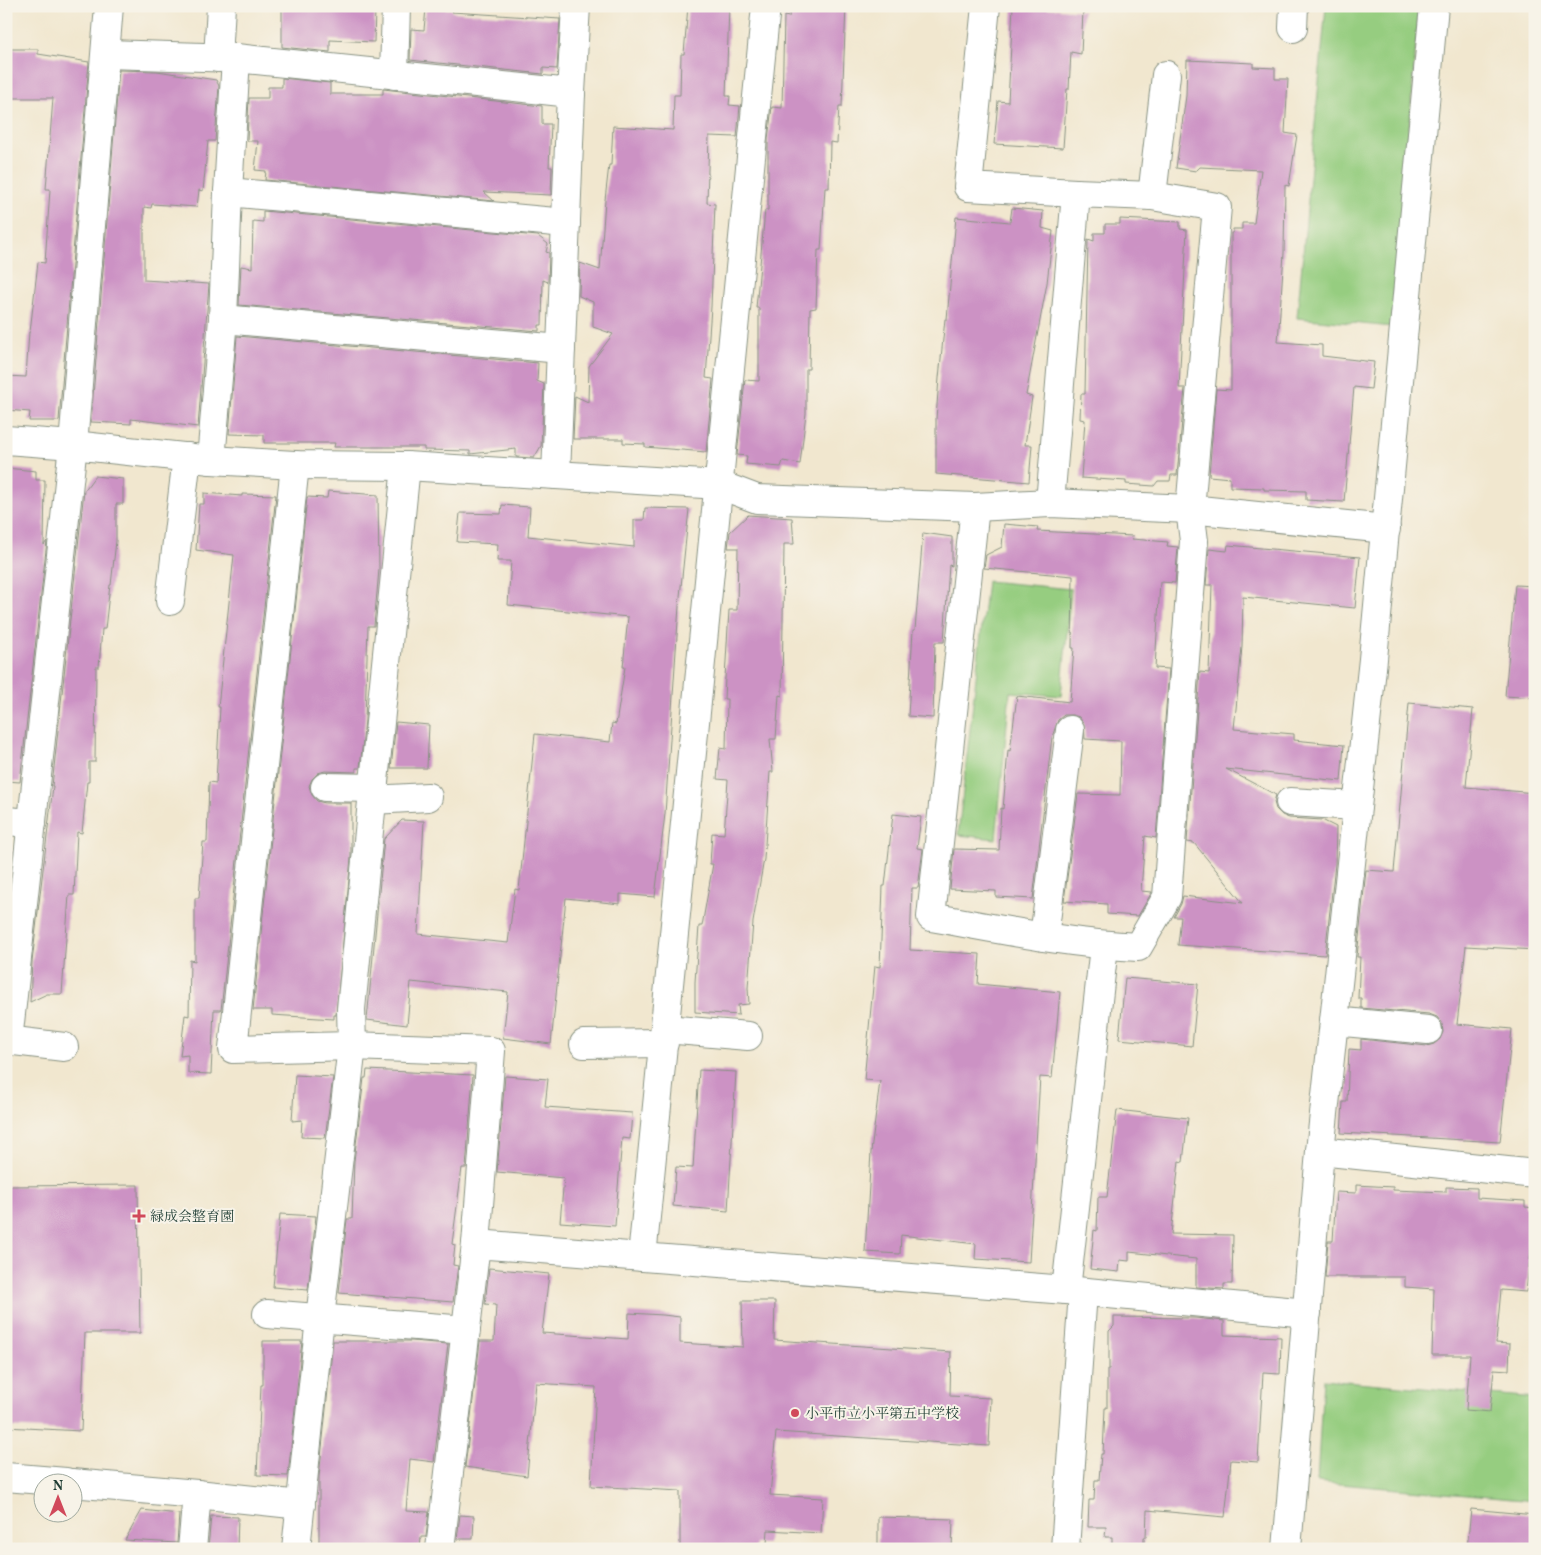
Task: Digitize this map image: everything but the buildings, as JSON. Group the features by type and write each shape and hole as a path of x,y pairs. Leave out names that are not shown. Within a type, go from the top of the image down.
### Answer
{"street":[{"path":"64,1047 7,1040 19,822 74,445 109,6"},
{"path":"170,601 199,459 223,319 228,192 227,58 221,6"},
{"path":"394,75 396,6"},
{"path":"556,475 576,6"},
{"path":"642,1256 720,485 766,6"},
{"path":"975,507 931,917 1104,946 1138,947 1167,897 1194,541 1190,509 1217,208 1152,196 968,187 986,6"},
{"path":"1287,1549 1320,1151 1386,529 1434,6"},
{"path":"106,54 227,58 571,93"},
{"path":"1152,196 1166,75"},
{"path":"228,192 566,222"},
{"path":"1050,503 1076,193"},
{"path":"223,319 561,349"},
{"path":"6,440 74,445 199,459 295,465 406,466 720,485 757,499 975,507 1050,503 1190,509 1386,529"},
{"path":"295,465 233,1049 352,1046 491,1051 476,1244 440,1549"},
{"path":"296,1549 320,1318 352,1046 352,1009 406,466"},
{"path":"1044,937 1070,730"},
{"path":"325,787 373,794 428,797"},
{"path":"1290,802 1357,806"},
{"path":"1065,1549 1074,1291 1104,946"},
{"path":"1334,1021 1428,1030"},
{"path":"584,1044 665,1036 748,1036"},
{"path":"1320,1151 1535,1174"},
{"path":"476,1244 1074,1291 1307,1313"},
{"path":"267,1314 466,1330"},
{"path":"6,1477 32,1479"},
{"path":"82,1484 300,1505"},
{"path":"192,1549 197,1494"}],"green space":[{"path":"1326,6 1419,6 1393,327 1297,318"},
{"path":"987,581 1071,589 1061,696 1010,692 996,839 958,835"},
{"path":"1323,1379 1535,1398 1535,1501 1317,1482"}],"place":[{"name":"緑成会整育園","path":"139,1216"},
{"name":"小平市立小平第五中学校","path":"795,1413"}]}
